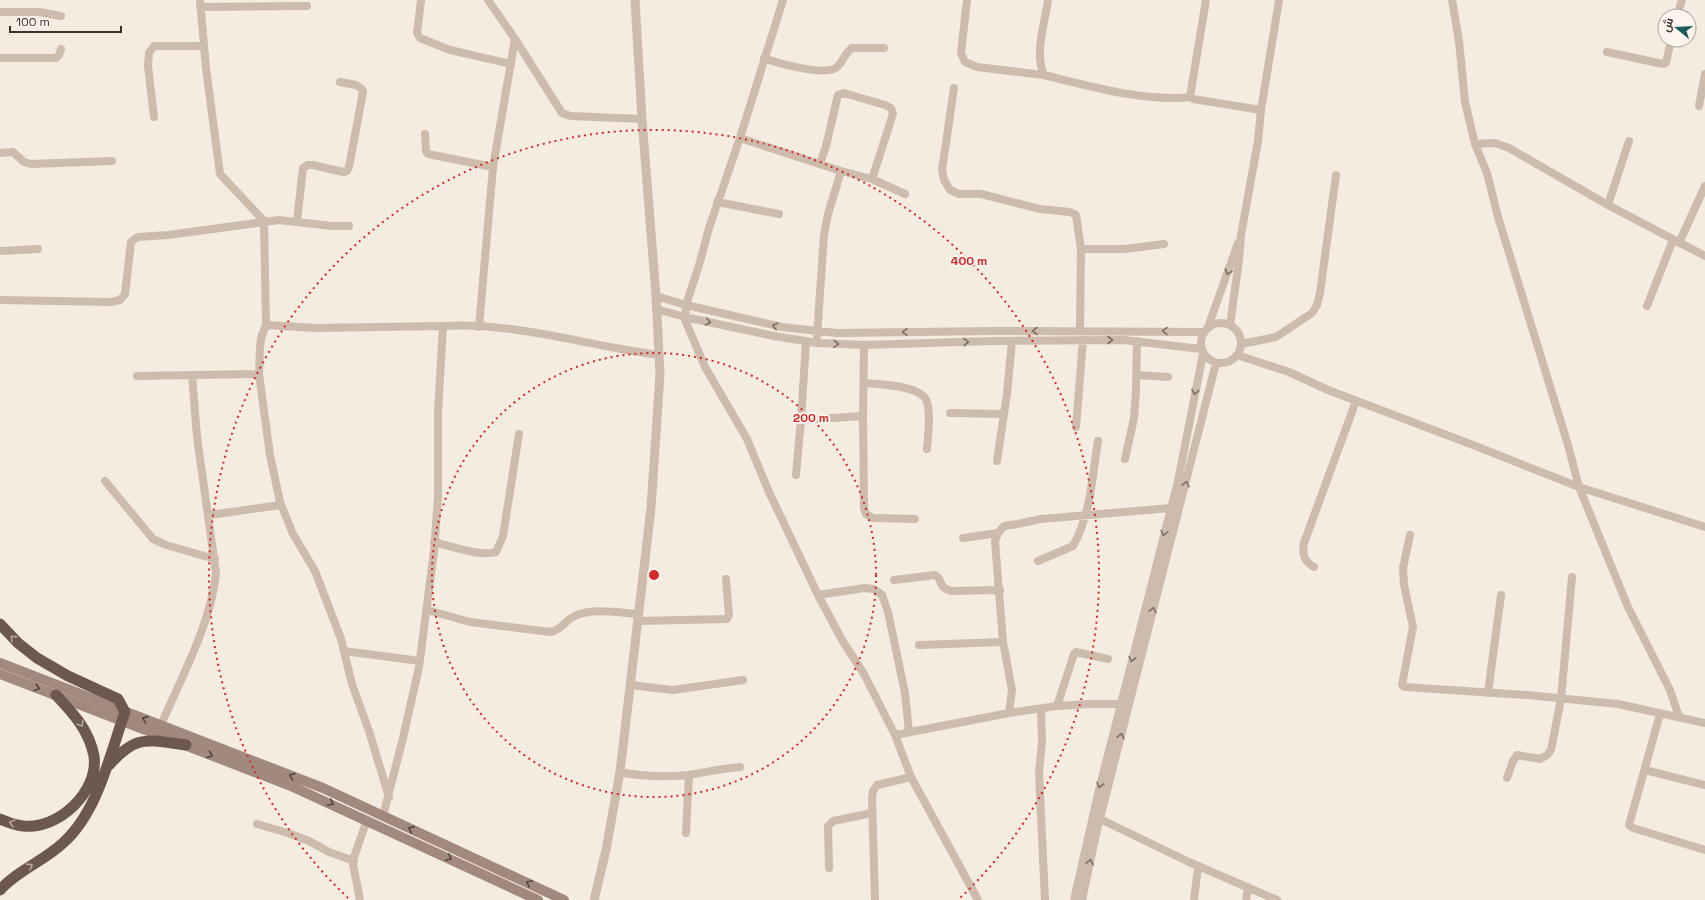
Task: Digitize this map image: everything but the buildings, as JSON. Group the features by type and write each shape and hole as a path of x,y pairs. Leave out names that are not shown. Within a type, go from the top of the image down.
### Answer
{"highway":[{"path":"0,624 18,643 37,658 68,676 118,699 123,716 106,769 85,816 76,830 63,843 25,869 0,890"},
{"path":"0,819 8,823 24,826 48,822 64,814 77,802 88,788 94,768 94,758 86,732 76,716 56,695"},
{"path":"106,769 120,753 141,740 186,745"}],"main road":[{"path":"0,663 186,745 291,786 538,900"},
{"path":"0,674 56,695 123,716 161,725 323,788 564,900"}],"street":[{"path":"421,0 417,33 420,38 450,50 510,64"},
{"path":"488,0 515,39 562,113 570,116 642,119"},
{"path":"594,900 606,850 620,772 651,508 660,374 656,296 642,119 635,0"},
{"path":"783,0 740,138 717,202 686,305 685,316 705,367 747,439 772,499 818,595 842,640 864,674 895,735 911,777 978,900"},
{"path":"967,0 961,53 965,62 977,67 1044,75 1102,89 1171,99 1190,97 1193,99 1261,110"},
{"path":"1044,75 1040,65 1042,32 1048,0"},
{"path":"1190,97 1206,0"},
{"path":"1230,325 1240,260 1241,235 1258,141 1261,110 1279,0"},
{"path":"1452,0 1459,41 1465,102 1476,144 1487,173 1498,217 1568,445 1579,487 1631,613 1670,690 1679,717"},
{"path":"307,6 268,3 200,3 220,174 226,183 244,199 264,221 266,326 261,338 259,374 270,455 281,505 293,534 315,571 344,651 352,684 369,731 389,797"},
{"path":"0,12 39,12 61,16"},
{"path":"479,327 493,167 515,39"},
{"path":"154,117 148,66 149,53 154,46 204,46"},
{"path":"764,58 798,68 813,70 833,69 837,67 844,56 852,48 884,48"},
{"path":"1607,52 1663,64 1666,61 1670,48"},
{"path":"0,58 56,58 61,49"},
{"path":"1699,106 1705,74"},
{"path":"297,221 303,168 308,165 312,165 344,172 347,171 349,167 363,92 362,89 356,85 340,82"},
{"path":"954,88 942,170 944,180 950,190 959,194 996,196 1020,204 1070,212 1076,215 1078,220 1081,249 1080,330"},
{"path":"820,164 829,135 838,95 844,93 885,105 891,108 893,114 872,179"},
{"path":"425,134 426,151 428,154 493,167"},
{"path":"740,138 841,171 872,179 905,194"},
{"path":"1608,205 1629,141"},
{"path":"1476,144 1495,143 1509,148 1608,205 1705,256"},
{"path":"0,153 13,152 24,162 31,164 112,161"},
{"path":"817,343 824,235 828,214 841,171"},
{"path":"1241,344 1276,337 1312,312 1317,305 1320,293 1336,175"},
{"path":"1647,306 1676,242 1705,186"},
{"path":"717,202 779,214"},
{"path":"0,300 110,302 120,300 125,294 130,246 134,239 138,237 168,235 279,220 332,226 349,226"},
{"path":"656,296 686,305 782,327 817,332 858,333 1206,329 1218,323 1230,325 1238,333 1241,344 1237,355 1228,362 1216,363 1206,358 1200,343 1206,329 1241,235"},
{"path":"1081,249 1125,250 1164,244"},
{"path":"0,251 38,249"},
{"path":"656,309 729,326 817,343 864,345 1012,341 1138,341 1202,351"},
{"path":"729,326 731,315"},
{"path":"266,326 315,328 461,325 523,331 632,352 659,355"},
{"path":"383,816 389,797 413,696 420,661 427,610 438,497 438,412 443,326"},
{"path":"1076,427 1082,340"},
{"path":"997,461 1010,371 1012,341"},
{"path":"1125,459 1134,418 1138,341"},
{"path":"796,476 806,342"},
{"path":"864,345 864,508 866,514 877,519 915,519"},
{"path":"1082,900 1125,704 1179,474 1202,351"},
{"path":"1237,355 1288,372 1328,390 1579,487 1705,527"},
{"path":"1074,900 1099,790 1125,704 1216,363"},
{"path":"137,376 259,374"},
{"path":"161,725 202,629 215,582 215,559 197,437 192,375"},
{"path":"1137,375 1168,377"},
{"path":"864,383 910,389 923,395 927,401 927,449"},
{"path":"1314,567 1308,563 1303,556 1304,543 1356,400"},
{"path":"950,413 1004,414"},
{"path":"801,420 863,416"},
{"path":"434,542 481,552 496,552 503,536 519,434"},
{"path":"1038,561 1073,546 1087,516 1098,441"},
{"path":"105,481 153,539 166,545 215,559"},
{"path":"209,515 281,505"},
{"path":"1010,713 1012,690 1004,642 995,541 998,533 1004,526 1041,519 1171,508"},
{"path":"963,538 998,533"},
{"path":"1410,535 1403,568 1404,585 1413,627 1402,685 1406,688 1618,704 1705,723"},
{"path":"894,580 935,575 938,577 945,589 952,591 1000,590"},
{"path":"1507,778 1513,761 1517,755 1540,759 1547,755 1551,750 1561,699 1572,577"},
{"path":"427,610 470,622 550,632 555,632 574,616 587,613 602,612 638,618 727,619 729,615 726,579"},
{"path":"818,595 864,588 874,589 882,595 888,612 905,693 909,732"},
{"path":"1488,693 1501,595"},
{"path":"919,645 1004,642"},
{"path":"344,651 420,661"},
{"path":"1057,706 1074,654 1076,652 1108,659"},
{"path":"630,685 673,690 743,680"},
{"path":"895,735 1010,713 1057,706 1125,704"},
{"path":"1041,709 1042,741 1039,773 1045,900"},
{"path":"1660,714 1629,825 1633,828 1705,850"},
{"path":"620,772 658,776 688,775 740,766"},
{"path":"1645,770 1705,785"},
{"path":"686,833 688,775"},
{"path":"875,900 872,813 873,791 877,785 911,777"},
{"path":"829,868 828,826 830,823 833,821 872,813"},
{"path":"1100,819 1198,867 1277,900"},
{"path":"360,900 354,862 367,820"},
{"path":"258,824 288,832 329,852 354,862"},
{"path":"1194,900 1198,867"},
{"path":"1246,900 1248,887"}]}
